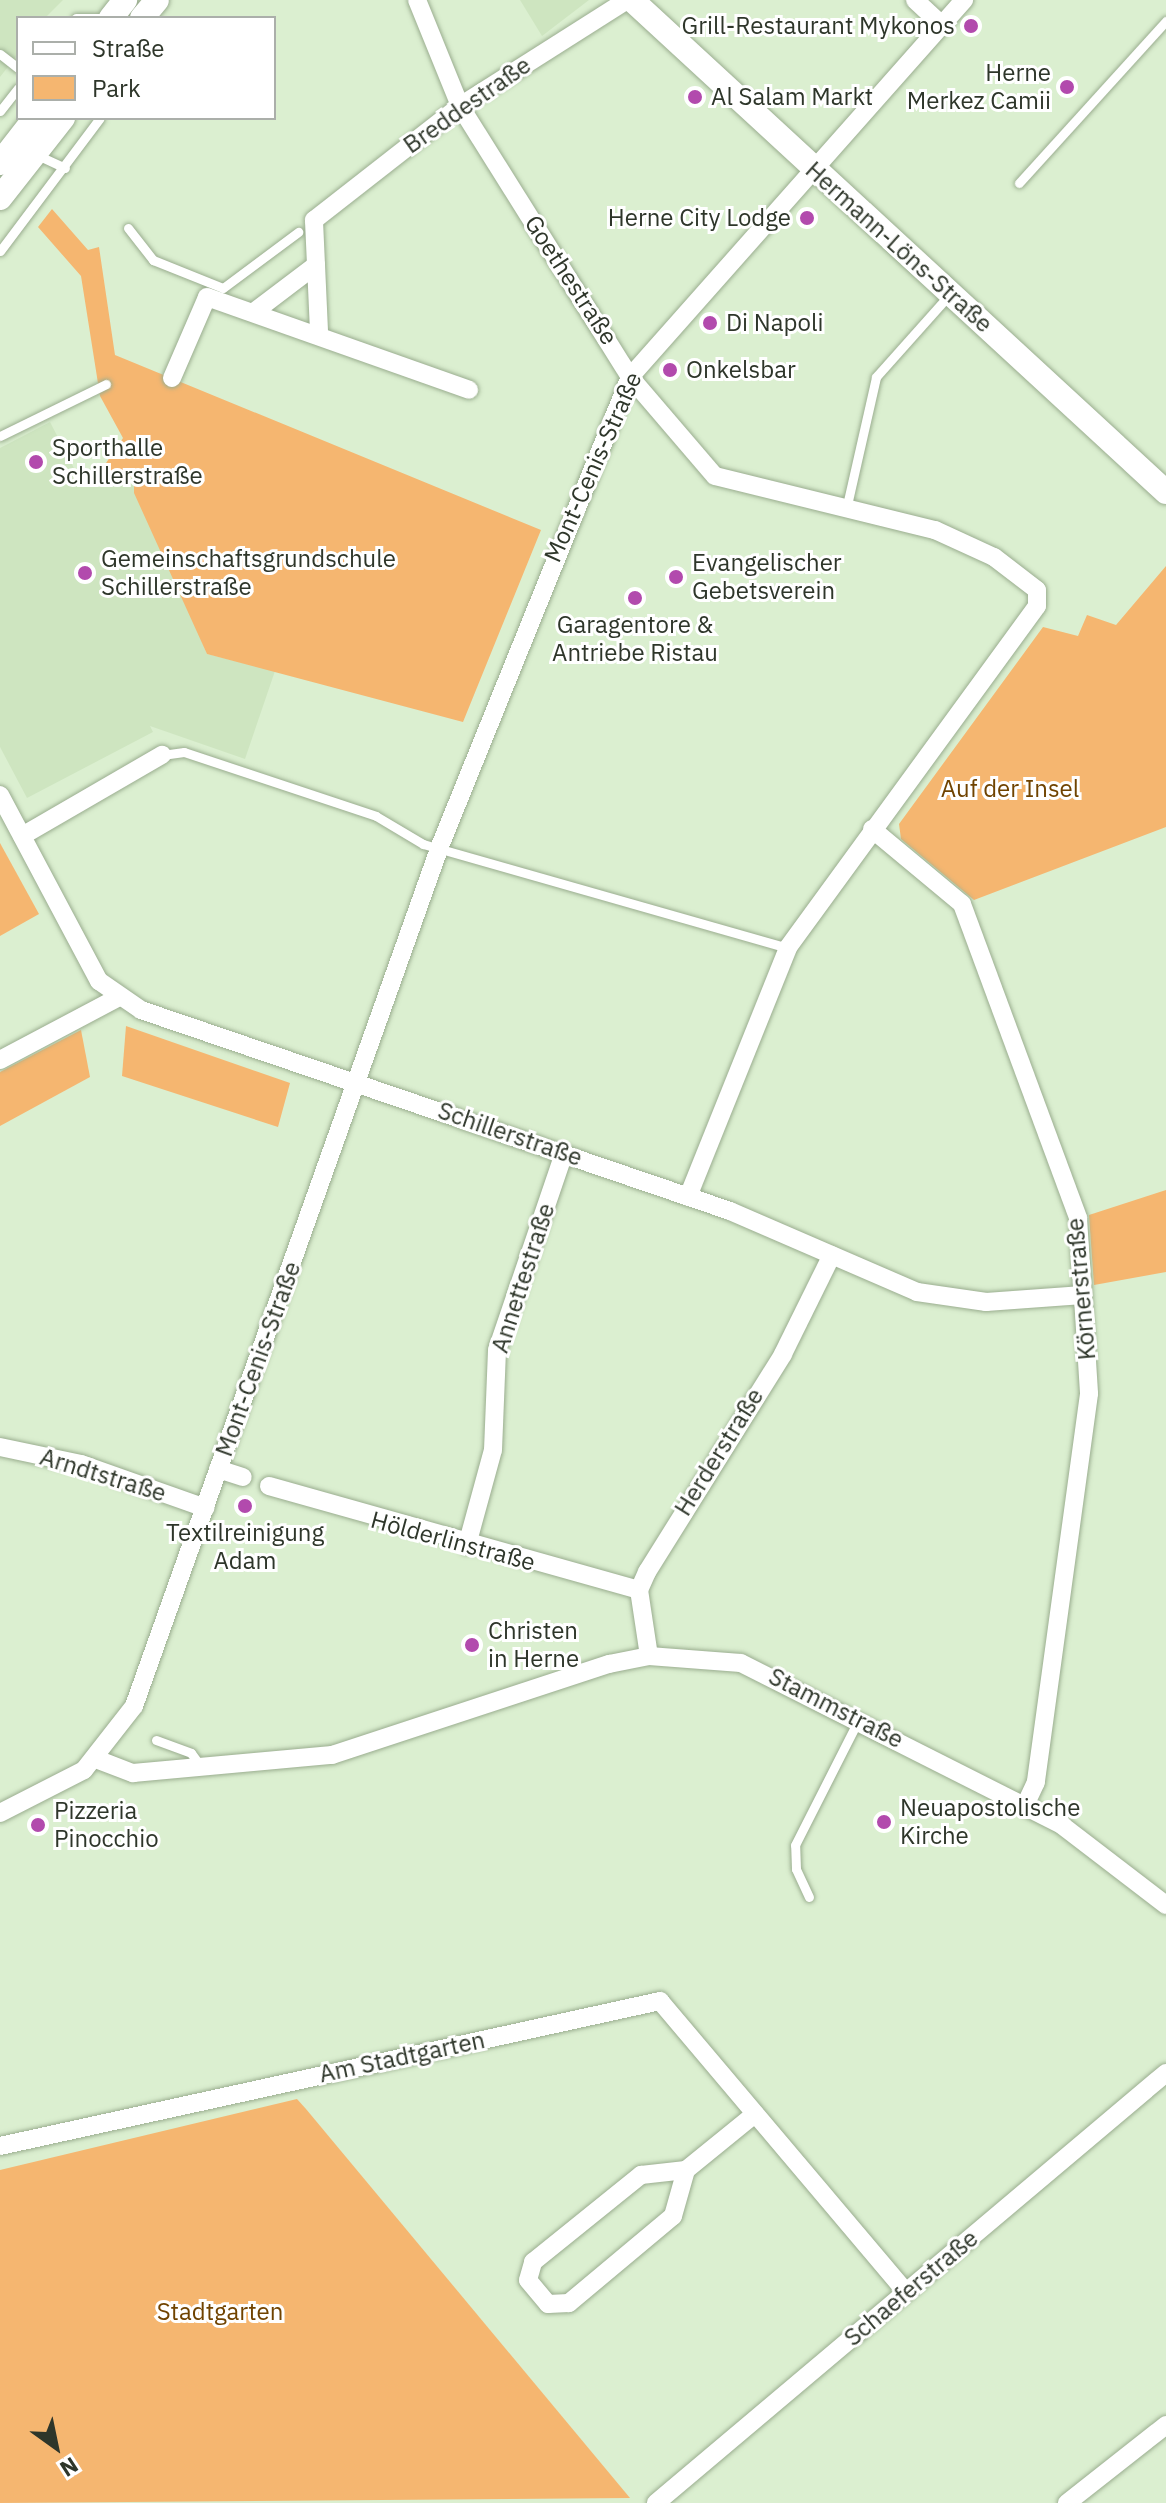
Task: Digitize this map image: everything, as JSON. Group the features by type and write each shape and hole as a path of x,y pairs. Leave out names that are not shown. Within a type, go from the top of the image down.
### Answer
{"street":[{"path":"113,16 125,0"},
{"path":"144,16 157,0"},
{"name":"Goethestraße","path":"417,0 460,106 630,377 722,481 847,505 935,530 994,557 1033,583 1037,606 872,829"},
{"name":"Breddestraße","path":"298,232 460,106 630,0"},
{"name":"Hermann-Löns-Straße","path":"630,0 1166,492"},
{"path":"915,0 942,25"},
{"name":"Mont-Cenis-Straße","path":"0,1813 96,1759 134,1706 440,846 630,377 964,0"},
{"path":"0,198 26,148 34,120"},
{"path":"0,163 26,148 61,120"},
{"path":"314,220 319,331"},
{"path":"254,312 316,265"},
{"path":"172,378 207,297 319,331 469,390"},
{"path":"22,836 162,755"},
{"path":"0,795 99,981 117,998 0,1060"},
{"path":"688,1197 788,948 872,829"},
{"name":"Körnerstraße","path":"872,829 966,912 1071,1192 1083,1295 1089,1394 1036,1782 1025,1806"},
{"name":"Schillerstraße","path":"117,998 688,1197 895,1284 957,1301 1083,1295"},
{"name":"Annettestraße","path":"467,1545 493,1450 497,1350 564,1153"},
{"name":"Herderstraße","path":"639,1590 687,1500 783,1354 832,1255"},
{"name":"Arndtstraße","path":"0,1447 81,1464 205,1508"},
{"path":"218,1469 243,1477"},
{"name":"Hölderlinstraße","path":"269,1486 467,1545 639,1590"},
{"path":"639,1590 649,1656"},
{"name":"Stammstraße","path":"96,1759 133,1773 358,1750 649,1656 741,1663 1025,1806 1166,1905"},
{"name":"Am Stadtgarten","path":"0,2146 660,2001 906,2292"},
{"name":"Schaeferstraße","path":"656,2503 1166,2073"},
{"path":"686,2170 673,2216 569,2303 548,2304 528,2280 533,2262 641,2175 686,2170 755,2114"},
{"path":"1067,2503 1166,2425"}],"lane":[{"path":"1019,183 1166,21"},
{"path":"0,111 16,91"},
{"path":"0,251 99,120"},
{"path":"26,148 65,168"},
{"path":"128,228 153,260 223,288 298,232"},
{"path":"847,505 876,377 950,294"},
{"path":"0,436 106,384"},
{"path":"162,755 184,752 376,816 407,839 650,905 788,948"},
{"path":"809,1897 796,1869 795,1845 858,1721"},
{"path":"156,1740 191,1753 201,1767"}],"shaded area":[{"path":"0,0 63,0 47,16 16,16 16,57 0,77"},
{"path":"520,0 589,0 542,36"},
{"name":"Gemeinschaftsgrundschule Schillerstraße","path":"50,422 78,476 106,463 117,482 134,476 207,654 275,671 245,759 150,726 153,732 27,798 0,747 0,448"}],"green space":[{"path":"52,209 88,250 99,247 115,355 541,530 463,722 207,654 134,493 134,476 117,483 106,463 123,438 100,396 81,276 38,227"},
{"name":"Auf der Insel","path":"1166,566 1166,827 974,900 901,839 899,824 1043,627 1078,636 1087,615 1116,625"},
{"path":"0,843 39,914 0,936"},
{"path":"126,1026 290,1083 278,1127 122,1076"},
{"path":"81,1030 90,1077 0,1126 0,1072"},
{"path":"1166,1190 1166,1272 1094,1285 1089,1215"},
{"name":"Stadtgarten","path":"297,2099 630,2498 0,2503 0,2170"}],"place":[{"name":"Grill-Restaurant Mykonos","path":"971,26"},
{"name":"Herne Merkez Camii","path":"1067,87"},
{"name":"Al Salam Markt","path":"695,97"},
{"name":"Herne City Lodge","path":"807,218"},
{"name":"Di Napoli","path":"710,323"},
{"name":"Onkelsbar","path":"670,370"},
{"name":"Sporthalle Schillerstraße","path":"36,462"},
{"name":"Gemeinschaftsgrundschule Schillerstraße","path":"85,573"},
{"name":"Evangelischer Gebetsverein","path":"676,577"},
{"name":"Garagentore & Antriebe Ristau","path":"635,598"},
{"name":"Textilreinigung Adam","path":"245,1506"},
{"name":"Christen in Herne","path":"472,1645"},
{"name":"Neuapostolische Kirche","path":"884,1822"},
{"name":"Pizzeria Pinocchio","path":"38,1825"}]}
